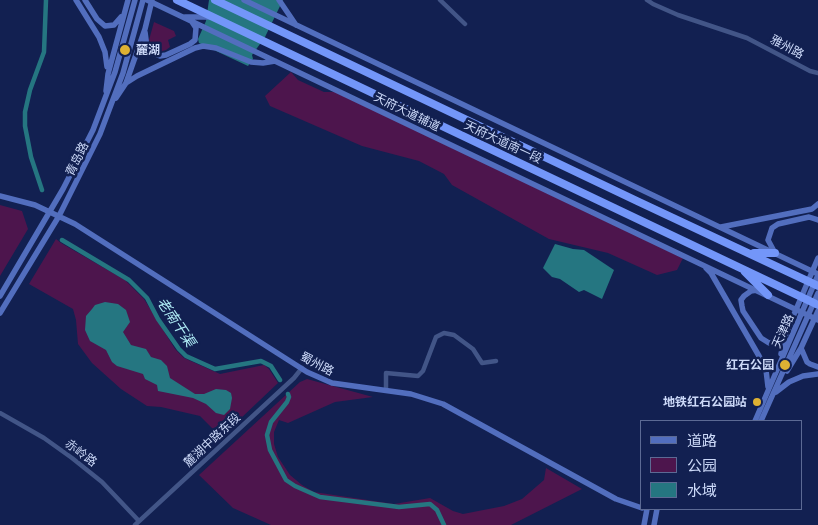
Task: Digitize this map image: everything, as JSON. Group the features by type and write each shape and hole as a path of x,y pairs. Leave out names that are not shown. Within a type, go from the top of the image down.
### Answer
{"highway":[{"name":"天府大道南一段","path":"178,0 203,15 214,17 818,305"},
{"name":"天府大道南一段","path":"215,0 636,201 750,252 818,286"},
{"path":"750,252 774,253"},
{"path":"742,269 768,296"}],"street":[{"path":"76,0 103,46 107,59 108,74"},
{"path":"85,0 97,19 105,26 114,25 124,13"},
{"path":"104,100 108,74 128,0"},
{"name":"青岛路","path":"0,296 50,212 78,160 115,72 135,0"},
{"name":"青岛路","path":"0,313 59,216 86,164 112,103 143,0"},
{"name":"天府大道辅道","path":"147,0 818,320"},
{"path":"244,0 818,275"},
{"path":"440,0 465,24"},
{"name":"雅州路","path":"647,0 678,15 747,38 810,71 818,73"},
{"path":"280,1 296,25"},
{"path":"112,103 126,83 154,2"},
{"path":"183,17 203,15"},
{"path":"145,29 147,47 150,52 160,56 190,44 195,40 196,28 192,22"},
{"path":"126,83 136,76 195,48 209,46 251,62 276,61"},
{"name":"蜀州路","path":"0,196 35,206 83,229 302,368 332,383 420,396 443,404 616,499 640,507"},
{"path":"720,227 812,209 818,204"},
{"path":"774,253 768,240 772,228 778,224 809,217 818,220"},
{"path":"778,367 786,333 818,258"},
{"path":"700,264 711,273 759,356 766,370 771,394 789,382 803,376 818,374"},
{"name":"天津路","path":"761,420 778,367 818,275"},
{"path":"757,290 751,291 741,300 743,311 761,338 769,343 774,342 786,333"},
{"name":"天津路","path":"756,420 778,385 818,293"},
{"path":"778,385 801,348 818,310"},
{"path":"386,390 386,373 418,376 422,372 436,337 444,332 454,335 469,346 482,363 496,361"},
{"path":"801,348 807,362 818,367"},
{"name":"麓湖中路东段","path":"135,525 294,378 302,368"},
{"name":"赤岭路","path":"0,413 44,438 72,458 102,482 139,521"},
{"path":"644,525 645,510"},
{"path":"654,525 657,510"}],"green space":[{"path":"154,22 174,31 176,36 168,40 170,47 166,50 159,52 153,49 149,40"},
{"path":"291,72 298,80 324,92 335,92 683,258 677,270 657,275 608,253 549,239 452,185 444,174 419,161 362,146 270,106 265,96"},
{"path":"0,205 22,211 28,229 0,276"},
{"path":"56,239 125,280 144,299 175,349 184,358 220,374 264,365 278,383 221,437 200,416 161,407 147,406 121,389 92,363 78,344 73,309 29,284"},
{"path":"307,379 373,397 335,402 288,423 279,420 274,432 274,444 278,457 290,475 314,492 394,504 430,498 453,511 463,514 504,506 522,499 544,480 546,468 582,489 511,525 271,525 233,508 199,475 300,382"}],"water":[{"path":"209,0 283,0 265,37 252,55 253,59 248,66 199,43 198,39 206,21"},
{"path":"555,244 584,250 614,270 602,299 584,290 579,292 560,279 552,277 543,268"},
{"path":"105,302 118,304 126,310 130,322 123,332 131,345 146,349 151,357 161,360 167,366 170,378 195,394 204,394 216,389 226,390 231,393 230,409 224,415 216,413 206,404 193,398 158,391 157,385 145,379 143,374 117,366 112,362 106,350 90,341 85,330 86,316 95,305"}],"waterway":[{"name":"老南干渠","path":"42,190 31,157 25,126 25,112 30,90 44,52 46,0"},
{"name":"老南干渠","path":"62,240 129,280 147,298 158,319 186,356 215,369 261,361 271,366 280,380"},
{"name":"老南干渠","path":"288,394 287,402 271,422 267,435 270,450 286,480 320,497 399,507 430,504 437,510 444,525"}],"place":[{"name":"麓湖","path":"125,50"},
{"name":"红石公园","path":"785,365"},
{"name":"地铁红石公园站","path":"757,402"}]}
